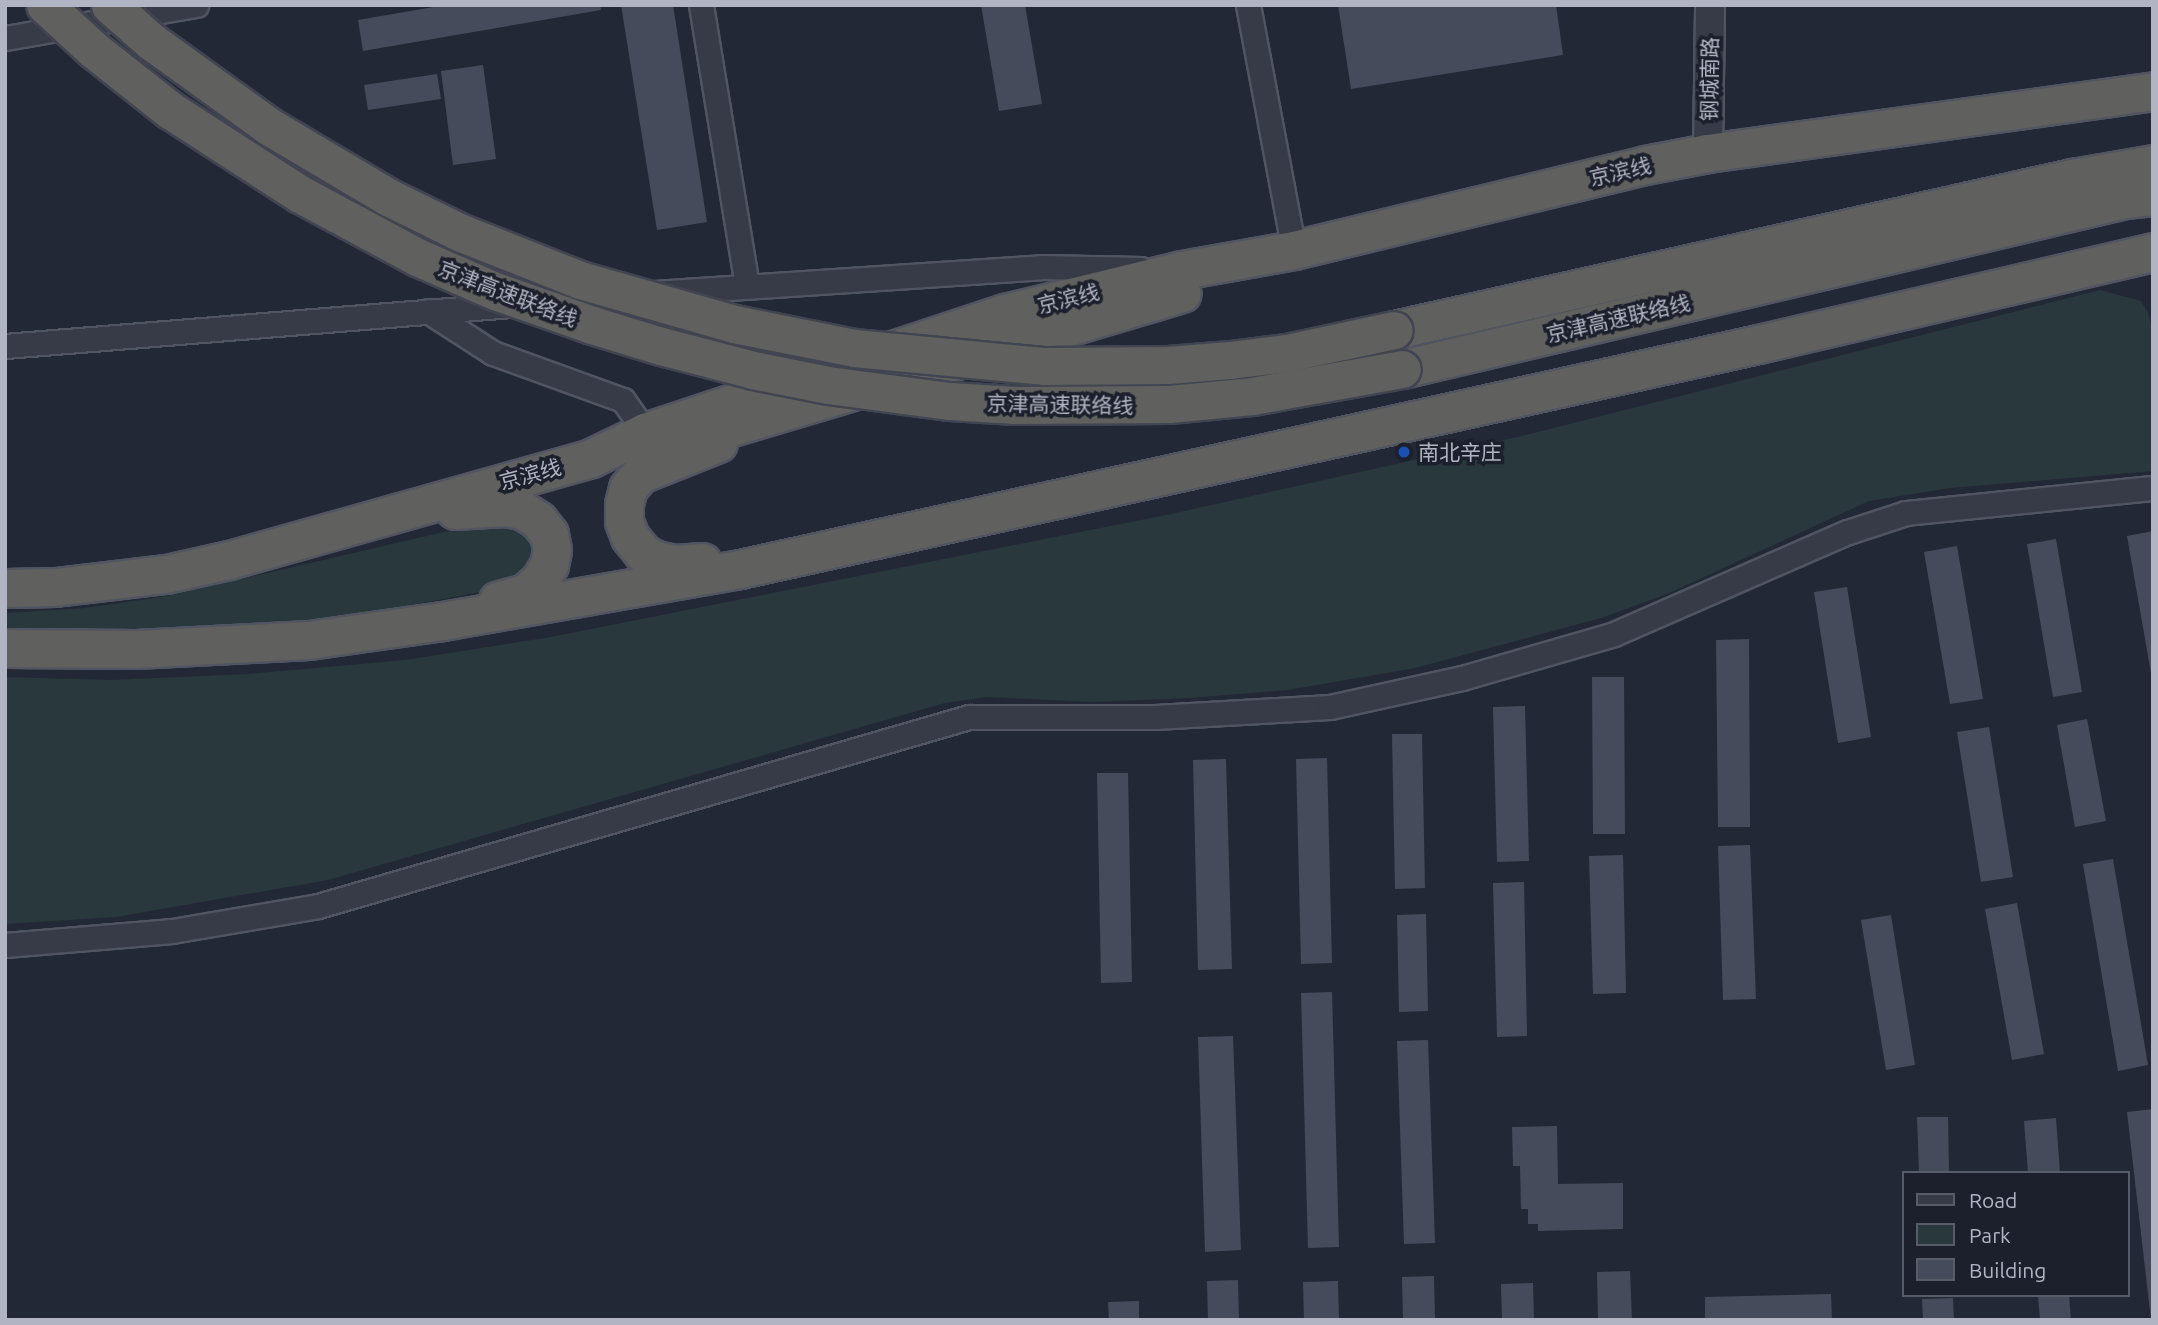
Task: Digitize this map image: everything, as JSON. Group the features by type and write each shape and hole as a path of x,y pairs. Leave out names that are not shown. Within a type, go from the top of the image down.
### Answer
{"highway":[{"name":"京津高速联络线","path":"45,5 94,50 170,110 300,194 417,257 495,291 592,326 661,346 753,370 828,385 950,401 1015,405 1183,403 1252,396 1402,369 2125,199 2153,196"},
{"name":"京津高速联络线","path":"110,5 152,42 270,127 388,197 459,232 580,280 734,324 854,348 1045,366 1168,365 1286,353 2071,178 2153,164"},
{"name":"京滨线","path":"5,588 55,587 166,574 377,519 591,458 645,432 1005,313 1182,271 1294,250 1632,168 1708,153 2153,91"},
{"path":"591,458 644,451 793,411 1239,276 1294,250"},
{"path":"5,648 211,647 368,632 615,592 836,547 1758,344 2153,252"},
{"path":"793,411 640,474 628,488 624,521 630,537 643,552 656,560 675,564 793,547 836,547"},
{"path":"368,632 403,619 482,605 525,593 539,581 549,565 552,550 549,534 538,520 522,510 505,507 377,519"}],"street":[{"path":"5,38 194,5"},
{"path":"701,5 747,286"},
{"path":"1248,5 1294,250"},
{"name":"钢城南路","path":"1708,153 1710,5"},
{"path":"5,346 747,286 1041,267 1182,271"},
{"path":"428,311 493,353 624,400 645,432"},
{"path":"5,945 172,931 318,906 969,717 1155,717 1330,707 1462,678 1614,634 1848,532 1906,513 2153,488"}],"green space":[{"path":"2100,290 2141,301 2148,313 2153,333 2153,471 1950,488 1869,501 1667,594 1601,618 1415,668 1288,690 1190,698 1092,702 986,697 945,703 328,880 116,917 5,924 5,677 110,680 248,674 405,660 551,637 1171,514 1526,435"},
{"path":"500,519 515,521 534,538 536,566 507,587 337,619 236,629 5,632 5,613 86,608 167,596"}],"building":[{"path":"445,5 600,5 601,10 363,51 358,20"},
{"path":"621,5 673,5 707,222 657,230"},
{"path":"981,5 1025,5 1042,104 999,111"},
{"path":"1338,5 1556,5 1563,55 1351,89"},
{"path":"483,65 496,159 453,165 441,71"},
{"path":"437,74 441,99 368,110 364,85"},
{"path":"2153,531 2153,673 2151,673 2127,536"},
{"path":"2056,539 2082,692 2053,697 2027,544"},
{"path":"1957,546 1983,699 1950,704 1924,552"},
{"path":"1847,587 1871,737 1838,743 1814,592"},
{"path":"1749,639 1750,827 1718,827 1716,640"},
{"path":"1592,677 1624,677 1625,834 1593,834"},
{"path":"1525,706 1529,861 1497,862 1493,707"},
{"path":"2087,719 2106,821 2075,827 2057,725"},
{"path":"1989,727 2013,877 1981,882 1957,732"},
{"path":"1392,734 1422,734 1425,888 1395,889"},
{"path":"1327,758 1332,963 1301,964 1296,759"},
{"path":"1226,759 1232,969 1198,970 1193,760"},
{"path":"1097,773 1128,773 1132,982 1101,983"},
{"path":"1750,845 1756,999 1723,1000 1718,846"},
{"path":"1623,855 1626,993 1593,994 1589,856"},
{"path":"2113,859 2148,1065 2118,1071 2083,864"},
{"path":"1524,882 1527,1036 1497,1037 1493,883"},
{"path":"2017,903 2044,1054 2012,1060 1985,909"},
{"path":"1426,914 1428,1011 1399,1012 1397,915"},
{"path":"1891,915 1915,1065 1886,1070 1861,920"},
{"path":"1332,992 1339,1247 1308,1248 1301,993"},
{"path":"1233,1036 1241,1250 1205,1252 1198,1037"},
{"path":"1428,1040 1435,1243 1404,1244 1397,1041"},
{"path":"2153,1109 2153,1320 2151,1320 2127,1112"},
{"path":"1917,1117 1948,1117 1949,1171 1919,1171"},
{"path":"2056,1118 2060,1171 2028,1171 2024,1121"},
{"path":"1557,1126 1558,1184 1623,1183 1623,1229 1538,1231 1538,1224 1528,1224 1528,1209 1521,1209 1520,1166 1513,1166 1512,1127"},
{"path":"1630,1271 1632,1320 1598,1320 1597,1272"},
{"path":"1434,1276 1435,1320 1403,1320 1402,1277"},
{"path":"1238,1280 1239,1320 1208,1320 1207,1281"},
{"path":"1338,1281 1339,1320 1304,1320 1303,1282"},
{"path":"1533,1283 1534,1320 1502,1320 1501,1284"},
{"path":"1831,1294 1832,1320 1705,1320 1705,1297"},
{"path":"2038,1297 2069,1297 2071,1320 2040,1320"},
{"path":"1953,1298 1954,1320 1923,1320 1922,1299"},
{"path":"1139,1301 1139,1320 1109,1320 1108,1302"}],"place":[{"name":"南北辛庄","path":"1404,452"}]}
